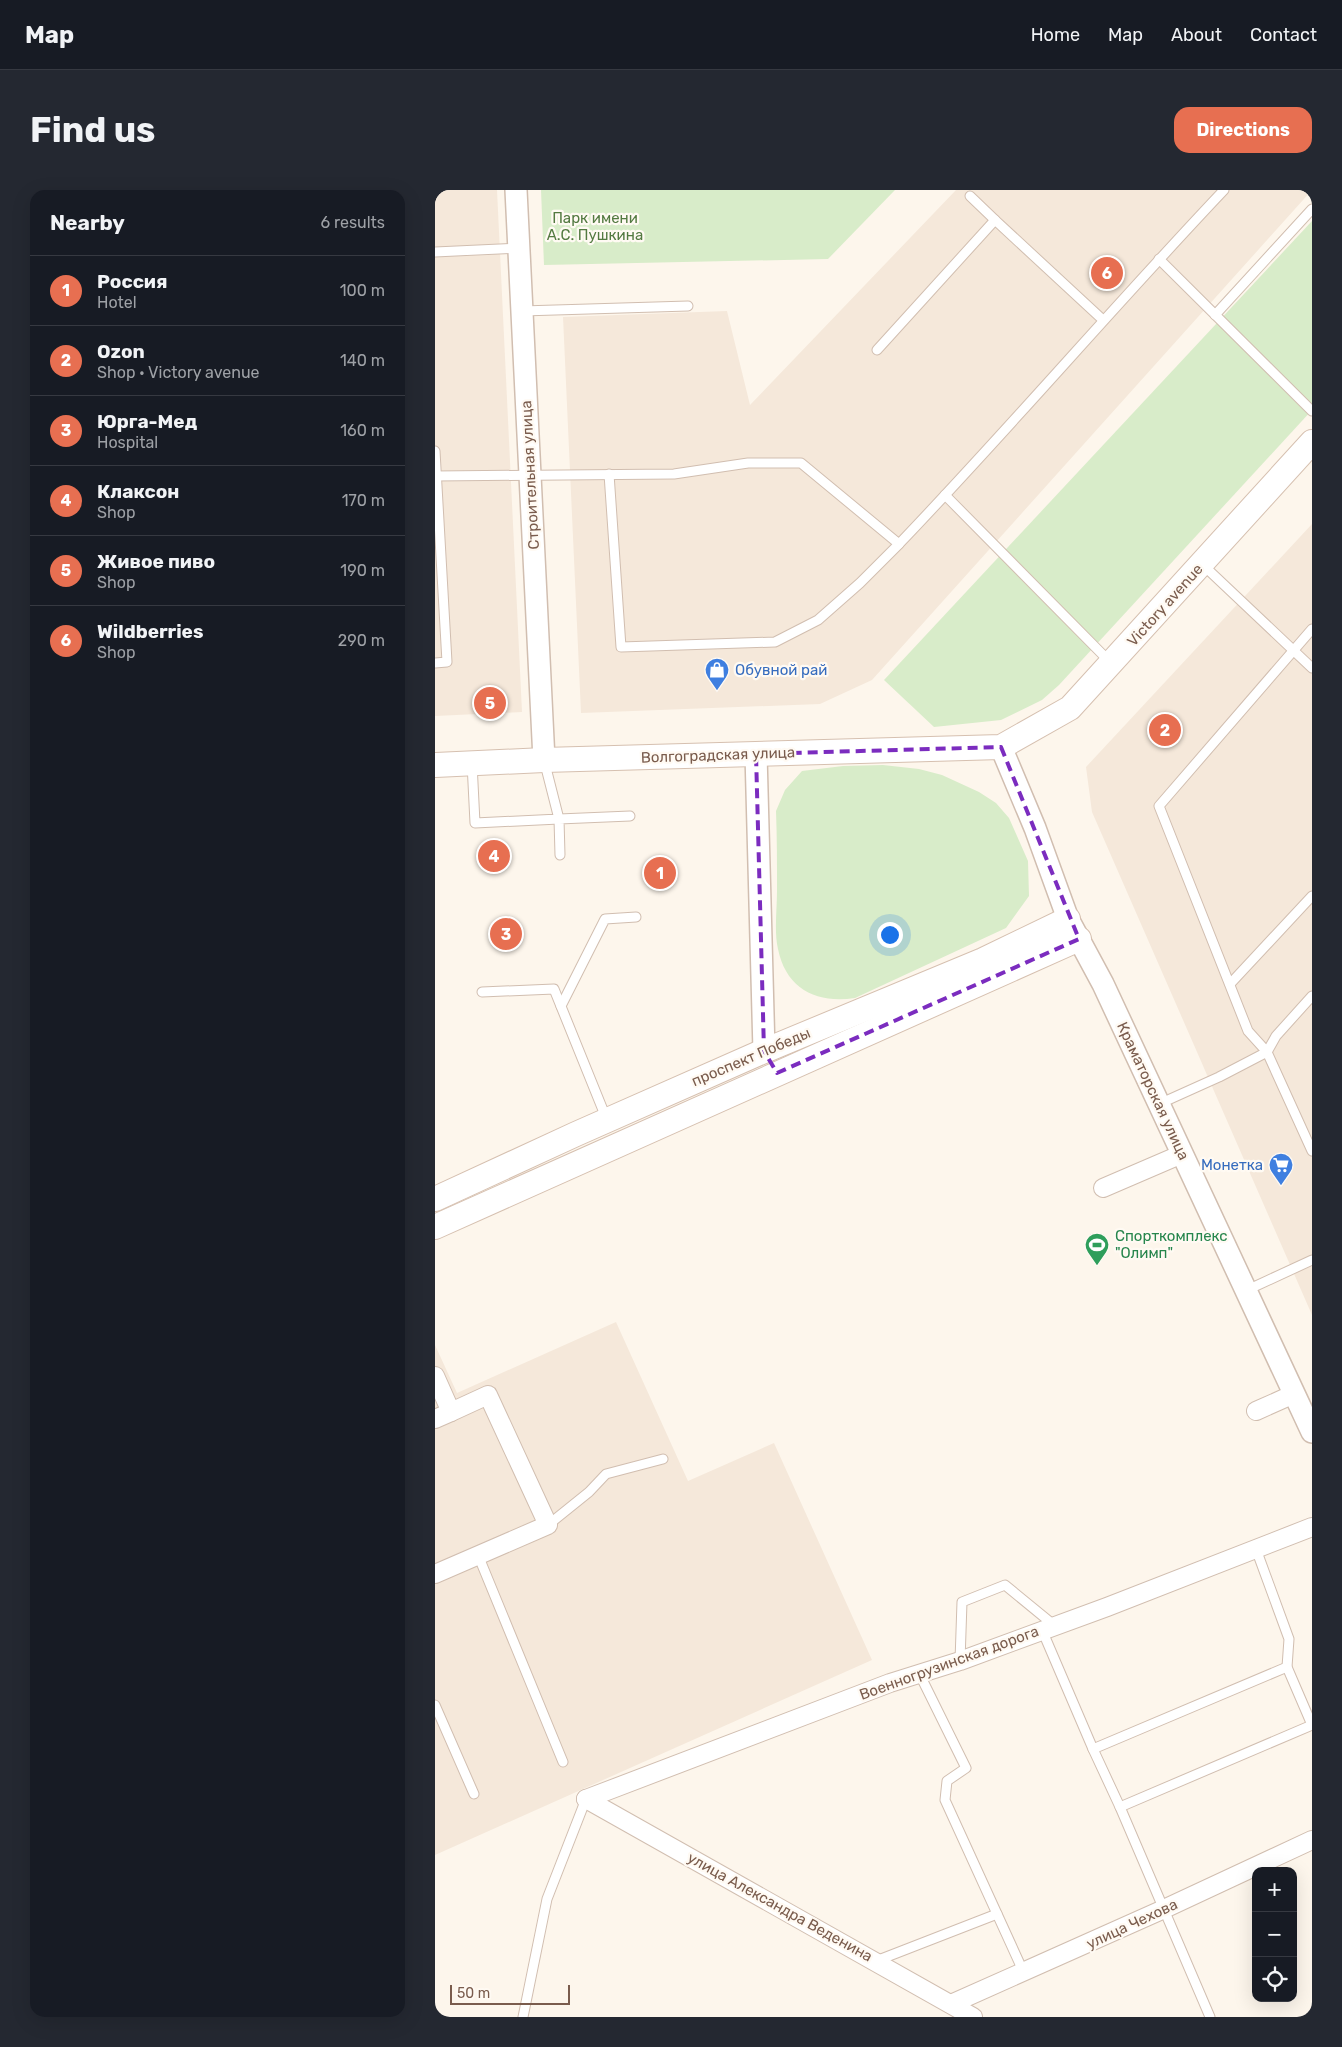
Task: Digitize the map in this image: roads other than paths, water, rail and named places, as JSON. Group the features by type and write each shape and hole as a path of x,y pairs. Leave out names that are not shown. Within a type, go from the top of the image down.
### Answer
{"main road":[{"name":"Victory avenue","path":"1001,747 1069,708 1312,442"},
{"name":"Волгоградская улица","path":"435,765 473,771 756,760 1001,747"},
{"path":"435,781 473,771"},
{"name":"проспект Победы","path":"435,1199 764,1051 983,960 1073,929"},
{"path":"435,1227 777,1073 1073,929"},
{"path":"764,1051 777,1073"}],"street":[{"name":"Строительная улица","path":"516,190 546,768"},
{"name":"Краматорская улица","path":"1001,747 1035,828 1073,929 1103,984 1312,1432"},
{"path":"756,760 764,1051"},
{"path":"1103,1188 1182,1154"},
{"path":"435,1376 451,1412"},
{"path":"1256,1411 1294,1394"},
{"path":"435,1419 488,1395 548,1525 435,1574"},
{"name":"Военногрузинская дорога","path":"586,1799 890,1683 960,1662 1312,1527"},
{"name":"улица Александра Веденина","path":"586,1799 973,2017"},
{"name":"улица Чехова","path":"951,2004 1164,1910 1312,1840"}],"lane":[{"path":"609,474 621,647 775,642 818,620 860,583 899,544 1224,190"},
{"path":"970,196 1103,320"},
{"path":"1215,315 1312,209"},
{"path":"877,350 995,220"},
{"path":"435,252 519,248"},
{"path":"1159,259 1312,411"},
{"path":"522,311 688,306"},
{"path":"435,451 447,662 435,663"},
{"path":"436,476 674,474 748,464 801,463 899,544"},
{"path":"945,495 1111,664"},
{"path":"1202,564 1312,668"},
{"path":"1312,629 1159,806 1248,1031 1267,1052 1312,1151"},
{"path":"546,768 559,819 560,856"},
{"path":"473,771 475,823 630,816"},
{"path":"1229,984 1312,896"},
{"path":"561,1006 605,919 636,917"},
{"path":"482,992 554,989 607,1120"},
{"path":"1158,1104 1219,1077 1267,1052 1276,1036 1312,996"},
{"path":"1245,1291 1312,1260"},
{"path":"548,1525 589,1492 606,1474 663,1459"},
{"path":"1120,1807 1312,1725 1287,1666 1289,1640 1256,1549"},
{"path":"478,1556 563,1762"},
{"path":"960,1662 962,1602 1005,1585 1048,1628 1093,1750 1120,1807 1210,2017"},
{"path":"1093,1750 1287,1666"},
{"path":"919,1675 966,1768 947,1780 945,1800 1024,1973"},
{"path":"435,1704 474,1794"},
{"path":"523,2017 547,1899 586,1799"},
{"path":"875,1961 997,1914"}],"place":[{"name":"Wildberries","path":"1107,273"},
{"name":"Обувной рай","path":"717,691"},
{"name":"Живое пиво","path":"490,703"},
{"name":"Ozon","path":"1165,730"},
{"name":"Клаксон","path":"494,856"},
{"name":"Россия","path":"660,873"},
{"name":"Юрга-Мед","path":"506,934"},
{"name":"Монетка","path":"1281,1186"},
{"name":"Спорткомплекс \"Олимп\"","path":"1097,1266"}],"park label":[{"name":"Парк имени А.С. Пушкина","path":"595,226"}]}
